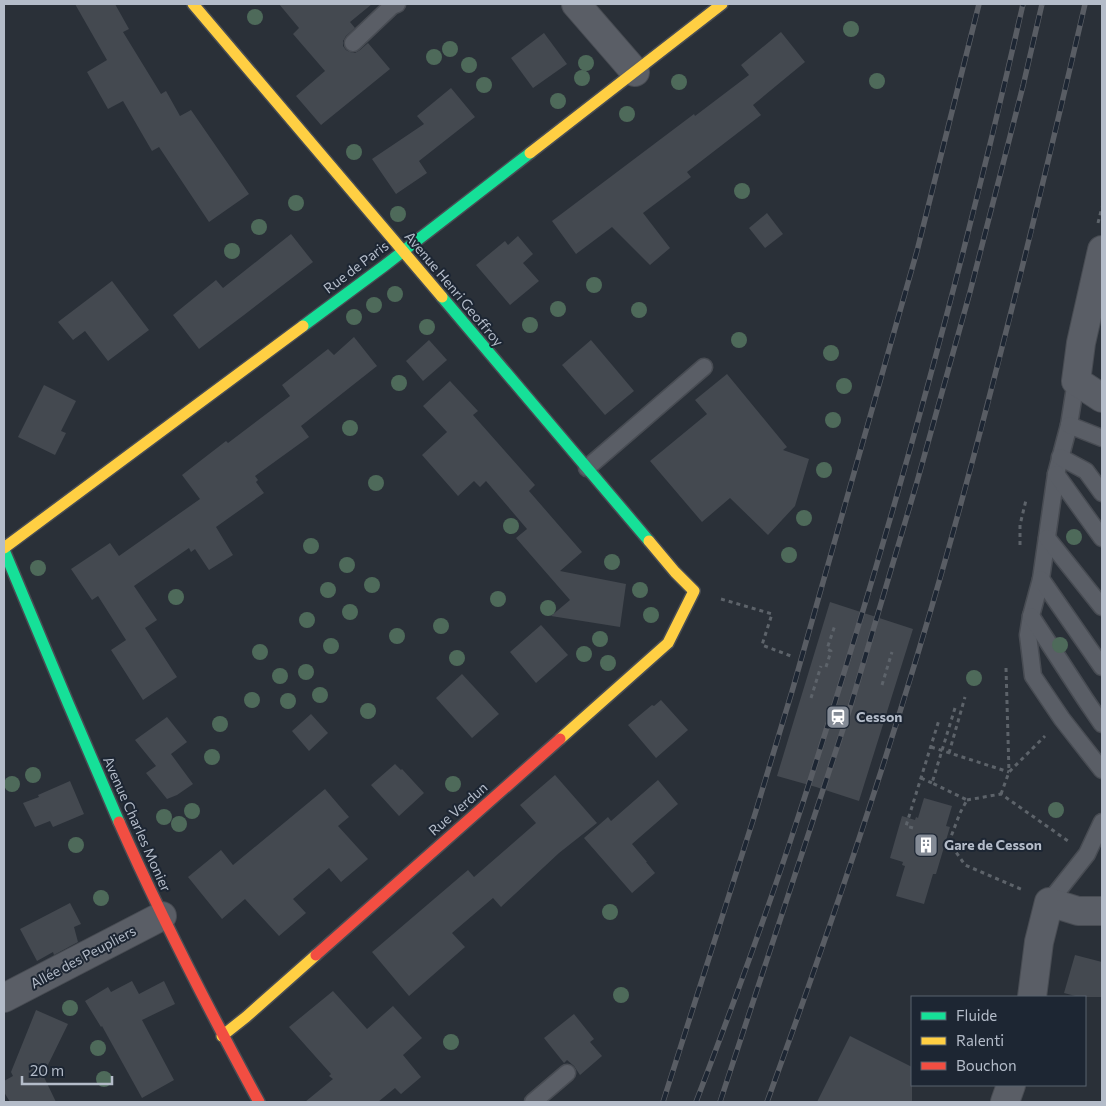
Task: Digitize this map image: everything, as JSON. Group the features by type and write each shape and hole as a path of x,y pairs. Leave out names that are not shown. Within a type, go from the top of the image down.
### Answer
{"street":[{"name":"Avenue Henri Geoffroy","path":"193,4 675,572 694,591"},
{"path":"576,4 635,72"},
{"name":"Rue de Paris","path":"4,549 368,277 722,4"},
{"path":"1102,250 1081,343 1076,381 1102,398"},
{"name":"Avenue Charles Monier","path":"4,549 107,795 162,916 222,1036 259,1102"},
{"name":"Rue Verdun","path":"222,1036 246,1017 668,643 694,591"},
{"path":"1032,996 1039,942 1049,902 1078,910 1102,911"},
{"name":"Allée des Peupliers","path":"4,998 162,916"},
{"path":"1005,1102 1011,1086"}],"lane":[{"path":"353,43 392,6 397,4"},
{"path":"587,468 704,367"},
{"path":"1076,381 1069,425 1056,474 1041,579 1028,635 1033,676 1062,719 1102,770"},
{"path":"1069,425 1102,438"},
{"path":"1060,457 1086,471 1102,493"},
{"path":"1056,474 1102,538"},
{"path":"1047,538 1102,607"},
{"path":"1041,579 1102,667"},
{"path":"1031,616 1102,724"},
{"path":"1049,902 1087,854 1102,822"},
{"path":"533,1102 567,1073"}],"path":[{"path":"694,591 772,614 762,645 791,656"},
{"path":"826,667 831,650 827,649 835,625"},
{"path":"882,685 892,652"},
{"path":"811,698 821,666"},
{"path":"949,753 965,697"},
{"path":"932,783 955,708"},
{"path":"1000,794 1009,772 1062,719"},
{"path":"913,828 906,826 939,720"},
{"path":"931,747 1009,772"},
{"path":"921,778 967,800 1000,794 1087,854"},
{"path":"967,800 948,838 965,865 1049,902"}],"building":[{"path":"75,4 115,4 129,29 123,32 161,94 166,91 180,116 191,110 249,194 209,222 159,147 152,151 123,101 108,109 87,72 107,60"},
{"path":"279,4 372,4 350,22 355,28 346,36 343,46 346,50 355,53 368,43 390,69 321,125 296,96 325,71 293,34 299,28"},
{"path":"781,32 805,62 753,105 761,115 687,172 691,177 643,213 670,248 650,265 612,227 576,254 552,221 749,75 741,65"},
{"path":"544,33 567,64 533,88 511,58"},
{"path":"451,88 475,117 419,161 427,173 396,194 372,159 424,124 417,116"},
{"path":"767,213 783,234 765,248 749,228"},
{"path":"291,234 313,262 199,349 173,315 216,280 223,288"},
{"path":"518,236 533,254 523,263 539,281 510,305 476,265 505,241 508,245"},
{"path":"112,281 149,330 108,361 85,331 73,340 58,322"},
{"path":"354,337 377,366 301,426 309,437 255,476 258,480 256,482 264,493 216,527 233,555 209,570 195,549 191,552 189,548 134,586 157,620 145,628 177,677 143,700 111,650 126,640 98,596 92,600 71,569 110,543 119,556 200,499 182,475 290,396 282,385 328,349 334,355"},
{"path":"429,340 447,360 423,381 406,361"},
{"path":"591,340 634,391 605,415 562,365"},
{"path":"727,374 787,447 783,450 809,459 795,506 768,535 730,498 702,522 650,461 707,414 695,400"},
{"path":"450,381 478,411 473,415 535,485 529,491 582,552 560,571 626,584 620,627 551,616 570,600 516,538 527,529 486,481 480,487 474,481 458,496 422,455 447,432 423,406"},
{"path":"44,385 76,401 61,431 66,433 55,455 18,437"},
{"path":"830,602 913,629 859,801 777,776"},
{"path":"541,625 568,655 536,683 510,652"},
{"path":"462,674 499,714 472,738 436,698"},
{"path":"661,700 688,730 656,758 628,725"},
{"path":"311,714 328,733 309,751 292,731"},
{"path":"167,717 187,742 171,754 193,784 177,795 167,799 146,773 156,766 135,740"},
{"path":"395,764 424,793 399,816 371,785"},
{"path":"555,775 597,823 559,853 501,907 493,898 452,933 465,947 409,996 372,952 468,870 474,877 536,823 520,805"},
{"path":"658,780 678,804 632,844 655,873 632,893 584,838 608,817 611,821"},
{"path":"70,781 84,814 53,827 50,821 35,827 23,803"},
{"path":"325,789 349,817 338,826 368,859 341,882 329,868 293,899 306,913 279,936 245,899 222,919 188,877 221,850 233,865"},
{"name":"Gare de Cesson","path":"924,798 952,806 946,826 950,827 936,874 933,874 924,904 896,896 905,866 902,865 903,862 890,858 902,816 915,820 916,817 918,818"},
{"path":"70,903 81,924 74,927 78,942 54,955 53,952 37,961 20,929"},
{"path":"1075,955 1102,962 1102,997 1075,996 1064,993"},
{"path":"132,981 139,994 164,981 175,1004 142,1020 174,1080 142,1098 102,1026 85,1001 108,987 111,992"},
{"path":"333,991 367,1029 393,1006 422,1038 403,1055 421,1077 401,1094 395,1088 378,1102 305,1102 333,1079 329,1076 331,1074 289,1027"},
{"path":"36,1010 68,1024 43,1075 56,1102 10,1102 4,1092 4,1081 13,1076 11,1072"},
{"path":"574,1014 594,1039 590,1042 602,1056 580,1075 567,1060 564,1063 544,1038"},
{"path":"850,1036 911,1066 912,1102 817,1102"}],"railway":[{"path":"663,1102 793,688 917,251 979,4"},
{"path":"696,1102 779,875 824,738 887,530 945,321 1023,4"},
{"path":"720,1102 850,708 917,482 970,292 1042,4"},
{"path":"767,1102 861,833 945,561 983,423 1085,4"}],"traffic: fast":[{"path":"303,326 530,153"},
{"path":"442,297 649,541"},
{"path":"4,550 119,822"}],"traffic: slow":[{"path":"193,4 442,297"},
{"path":"530,153 722,4"},
{"path":"4,548 303,326"},
{"path":"560,739 668,643 694,591 649,541"},
{"path":"222,1036 316,955"}],"traffic: jam":[{"path":"316,955 560,739"},
{"path":"119,822 186,963 259,1102"}],"place":[{"name":"Cesson","path":"838,717"},
{"name":"Gare de Cesson","path":"926,845"}]}
